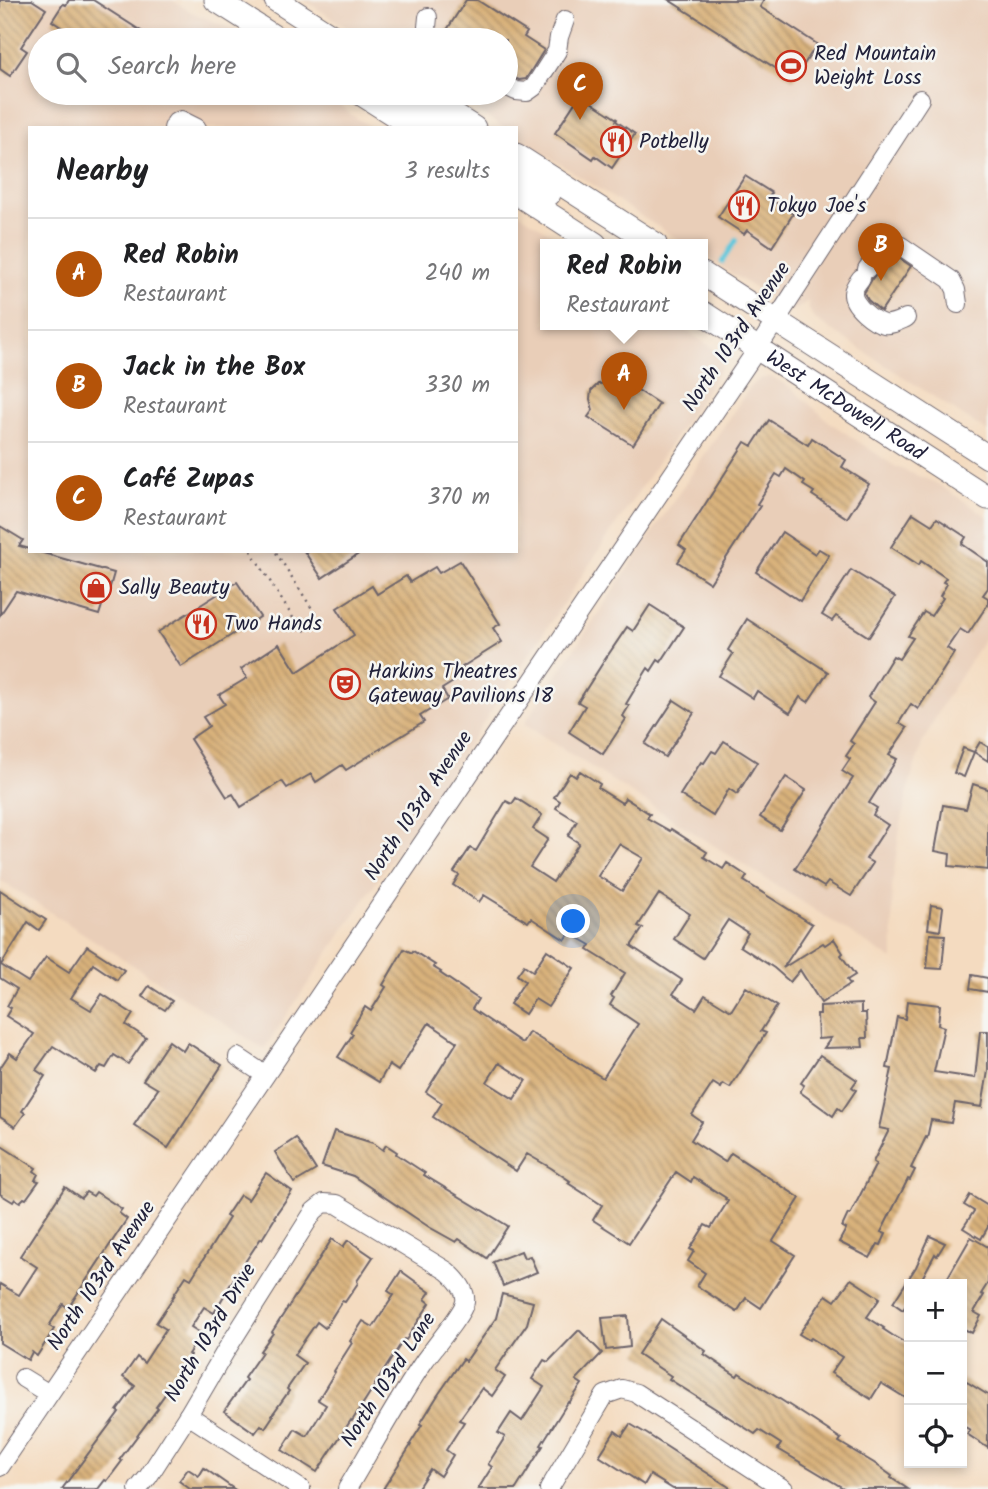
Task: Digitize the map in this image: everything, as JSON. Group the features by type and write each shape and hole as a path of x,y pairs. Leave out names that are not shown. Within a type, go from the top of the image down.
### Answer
{"main road":[{"path":"216,0 260,28"},
{"path":"276,0 319,28"},
{"path":"379,105 412,126"},
{"path":"407,105 439,126"},
{"path":"438,105 471,126"},
{"path":"518,156 648,239"},
{"path":"518,178 527,180 588,220 645,239"},
{"path":"518,194 587,239"},
{"name":"West McDowell Road","path":"708,277 988,457"},
{"name":"West McDowell Road","path":"708,316 988,498"}],"street":[{"path":"427,28 428,17"},
{"path":"518,91 527,92 534,87 557,51 565,20"},
{"name":"North 103rd Avenue","path":"0,1467 758,348 920,99"},
{"path":"174,126 181,120 194,126"},
{"path":"906,318 894,323 880,323 854,302 853,293 884,246 901,246 951,280 958,304"},
{"path":"239,1058 265,1075"},
{"name":"North 103rd Lane","path":"324,1203 337,1204 447,1270 458,1281 465,1302 424,1363 347,1489"},
{"name":"North 103rd Drive","path":"138,1489 188,1415 263,1290 314,1212 324,1203"},
{"path":"23,1378 49,1394"},
{"path":"550,1489 605,1395 622,1389 636,1393 784,1489"},
{"path":"188,1415 301,1489"}],"path":[{"path":"252,553 302,632 320,621 276,553"}],"shaded area":[{"path":"0,0 172,0 191,12 229,28 28,28 28,105 341,105 369,126 28,126 28,553 518,553 518,212 559,239 540,239 540,330 685,330 713,348 720,357 721,368 264,1049 0,880"},
{"path":"304,0 988,0 988,432 819,322 813,317 808,301 797,309 789,310 708,258 708,239 677,239 518,137 518,126 501,126 468,105 518,105 518,28 348,28"},
{"path":"770,377 792,389 832,424 896,467 936,483 988,517 988,633 943,703 922,744 910,781 899,833 892,888 893,960 524,724 750,387 760,379"}],"building":[{"path":"0,0 32,0 46,9 34,28 28,28 28,36 21,47 27,51 10,76 0,69"},
{"path":"69,0 93,0 136,28 62,28 52,21 63,4 66,5"},
{"path":"466,0 477,0 527,32 524,37 544,50 526,79 519,80 518,28 448,28"},
{"path":"669,0 764,0 760,7 817,44 794,80"},
{"path":"580,95 635,134 612,168 595,156 593,159 555,133"},
{"path":"745,176 772,193 768,198 793,214 772,247 747,230 744,234 718,217"},
{"path":"890,256 896,256 911,266 881,311 864,293"},
{"path":"615,375 659,404 633,445 588,417 593,410 591,391 598,384 611,383"},
{"path":"769,420 808,445 812,438 846,460 842,467 869,484 847,518 812,495 814,492 803,485 805,482 786,469 781,477 776,474 757,504 760,506 710,583 678,562 686,550 679,545 745,442 752,446"},
{"path":"913,513 932,525 937,518 966,537 962,544 988,562 988,588 983,595 988,598 988,604 968,634 960,629 947,648 954,653 935,683 918,709 911,704 899,723 907,728 889,755 897,759 869,803 877,808 873,815 888,825 866,859 873,863 851,896 828,882 824,887 795,869 853,778 842,771 850,759 846,756 854,744 850,741 875,702 868,697 893,656 899,659 913,638 908,636 924,612 931,616 943,598 940,596 947,584 943,582 946,578 921,561 919,565 891,547"},
{"path":"0,526 23,540 19,546 28,548 28,553 43,553 114,573 99,615 16,591 0,615"},
{"path":"782,532 815,554 819,549 829,555 800,601 756,572"},
{"path":"305,553 360,553 322,578"},
{"name":"Harkins Theatres Gateway Pavilions 18","path":"460,561 500,624 493,628 502,642 462,667 466,674 442,689 448,699 420,716 424,722 346,770 342,765 316,782 311,774 287,788 282,781 241,807 233,794 227,797 190,739 209,726 203,717 225,704 219,695 247,678 241,669 279,644 297,672 354,635 337,608 372,586 377,594 406,576 410,582 435,567 439,573"},
{"path":"851,570 895,597 869,637 836,616 832,621 822,615"},
{"path":"237,582 260,617 181,667 158,632"},
{"path":"650,605 684,627 661,662 658,660 651,671 648,668 626,704 629,706 623,716 626,719 603,754 569,732 585,706 578,702 627,627 633,631"},
{"path":"747,619 828,672 808,702 800,697 790,713 757,691 753,698 719,676 733,654 728,650"},
{"path":"674,700 694,713 665,757 645,744"},
{"path":"724,741 757,762 737,794 729,789 713,816 680,795 701,762 704,763 712,751 716,753"},
{"path":"980,742 988,747 988,761 974,752"},
{"path":"963,748 974,752 964,777 954,773"},
{"path":"580,771 600,784 598,788 622,803 625,798 650,814 647,818 670,831 671,829 707,852 704,857 723,869 727,863 747,876 744,881 812,924 783,968 834,939 855,975 847,980 850,984 821,1003 800,970 790,982 740,946 748,933 728,920 703,958 674,939 690,914 659,894 638,926 643,928 631,946 682,980 673,994 696,1009 705,995 731,1011 746,987 777,1006 761,1031 766,1033 730,1088 723,1084 721,1088 713,1083 692,1115 702,1122 691,1140 725,1162 731,1153 800,1198 773,1241 795,1255 761,1308 746,1298 737,1312 697,1286 705,1273 688,1261 694,1251 690,1249 705,1225 711,1228 728,1201 693,1177 691,1182 676,1172 629,1243 593,1220 602,1205 568,1183 570,1181 551,1168 527,1154 516,1171 433,1117 442,1103 426,1092 457,1042 429,1023 398,1071 389,1065 379,1082 338,1057 353,1034 350,1032 365,1007 371,1011 386,987 383,985 404,949 412,953 413,951 435,965 433,967 440,973 478,999 472,1009 522,1043 529,1032 603,1078 638,1024 610,1005 614,998 611,996 625,973 588,950 591,945 570,933 565,940 531,918 528,922 484,895 479,902 453,885 459,875 454,872 470,848 476,851 506,801 512,804 516,798 542,815 533,829 548,839 530,867 553,882 579,843 568,836 577,821 556,808 560,801 554,797 570,773 576,777","holes":["619,844 643,858 622,891 598,876","499,1063 526,1080 514,1099 487,1082"]},
{"path":"786,777 806,790 780,830 760,817"},
{"path":"973,784 988,789 988,870 949,866 950,854 935,851 943,805 966,809"},
{"path":"0,890 46,920 39,930 28,922 1,965 28,982 46,957 69,972 87,946 124,970 117,980 93,964 71,998 91,1010 102,994 133,1014 126,1025 146,1038 128,1064 114,1055 106,1068 101,1066 96,1073 53,1046 36,1070 45,1076 15,1127 0,1117 0,1068 10,1053 17,1058 34,1034 6,1016 11,1008 7,1006 17,989 0,978"},
{"path":"931,905 943,907 940,931 928,929"},
{"path":"930,934 945,935 942,969 927,968"},
{"path":"547,950 574,968 548,1007 535,999 525,1014 510,1004 525,981 517,975 524,965 533,971"},
{"path":"972,975 988,978 988,992 970,989"},
{"path":"149,986 172,1001 165,1010 142,996"},
{"path":"907,1001 940,1005 938,1025 944,1027 934,1072 975,1078 980,1031 988,1031 988,1071 982,1107 955,1103 951,1123 931,1120 927,1138 911,1168 915,1170 881,1232 886,1234 881,1245 878,1244 870,1258 839,1242 846,1229 842,1227 876,1164 873,1162 889,1130 879,1128 892,1069 887,1068 897,1017 905,1019"},
{"path":"861,1004 861,1013 866,1013 867,1038 862,1038 863,1047 824,1048 831,1038 818,1039 817,1014 820,1014 820,1006"},
{"path":"169,1041 183,1051 188,1043 222,1065 168,1148 134,1125 158,1089 143,1080"},
{"path":"820,1055 857,1080 852,1087 856,1090 842,1111 838,1108 833,1116 800,1092 804,1085 801,1083"},
{"path":"334,1131 373,1143 383,1150 386,1145 425,1173 424,1175 508,1226 487,1258 459,1239 456,1242 429,1227 353,1176 322,1166"},
{"path":"296,1138 316,1170 294,1183 275,1152"},
{"path":"0,1145 36,1168 34,1171 38,1174 35,1180 39,1181 26,1199 20,1202 15,1199 13,1202 0,1194"},
{"path":"266,1173 292,1191 214,1313 204,1307 191,1327 202,1334 156,1407 158,1408 120,1459 122,1461 98,1489 62,1489 135,1386 123,1377 137,1357 144,1363 166,1329 156,1323 173,1296 186,1276 191,1279 240,1195 248,1200"},
{"path":"65,1187 81,1198 86,1192 93,1196 96,1192 122,1209 119,1213 127,1219 68,1308 63,1304 49,1326 54,1329 37,1356 32,1352 28,1360 0,1343 0,1284 19,1295 37,1267 20,1256"},
{"path":"970,1195 988,1206 988,1227 981,1239 963,1228 974,1211 964,1205"},
{"path":"930,1236 945,1243 937,1256 935,1254 922,1279 908,1279"},
{"path":"971,1237 988,1247 988,1283 974,1312 981,1316 972,1333 967,1330 967,1279 947,1279"},
{"path":"332,1239 343,1247 348,1240 373,1257 358,1283 345,1302 342,1301 325,1328 317,1322 294,1355 305,1363 265,1428 261,1425 255,1433 224,1411 246,1380 244,1378 262,1352 260,1351"},
{"path":"521,1251 524,1258 530,1256 537,1272 503,1286 493,1262"},
{"path":"401,1271 430,1292 425,1299 430,1303 317,1472 282,1450 295,1429 307,1436 326,1405 318,1400 352,1343 350,1341 363,1321 373,1327 394,1295 388,1291"},
{"path":"851,1279 880,1298 867,1317 904,1342 904,1397 881,1383 871,1399 831,1373 842,1357 811,1338 809,1340 799,1334 826,1295 835,1301"},
{"path":"904,1286 903,1310 893,1303"},
{"path":"502,1294 533,1302 527,1324 495,1370 505,1377 492,1396 482,1388 459,1420 464,1422 446,1450 453,1455 440,1476 430,1469 417,1489 383,1489 438,1395 496,1318"},
{"path":"628,1316 630,1347 606,1350 602,1318"},
{"path":"661,1319 706,1351 704,1354 814,1421 841,1439 839,1442 874,1463 908,1489 845,1489 778,1449 781,1444 759,1430 755,1434 669,1379 671,1376 638,1354"},
{"path":"579,1330 602,1353 576,1380 582,1384 568,1402 516,1489 478,1489 492,1467 488,1464 505,1437 498,1433 511,1413 522,1421 544,1387 532,1379 544,1360 548,1362"},
{"path":"967,1382 988,1395 988,1448 967,1434 970,1430 967,1428"},
{"path":"630,1424 732,1489 673,1489 650,1475 644,1485 599,1456 615,1431 622,1436"},
{"path":"204,1468 234,1489 190,1489 179,1481 188,1469 199,1476"}],"waterway":[{"path":"722,262 736,240"}],"place":[{"name":"Red Mountain Weight Loss","path":"791,66"},
{"name":"Café Zupas","path":"580,120"},
{"name":"Potbelly","path":"616,142"},
{"name":"Tokyo Joe's","path":"744,206"},
{"name":"Jack in the Box","path":"881,281"},
{"name":"Red Robin","path":"624,410"},
{"name":"Sally Beauty","path":"96,588"},
{"name":"Two Hands","path":"201,624"},
{"name":"Harkins Theatres Gateway Pavilions 18","path":"345,684"}]}
